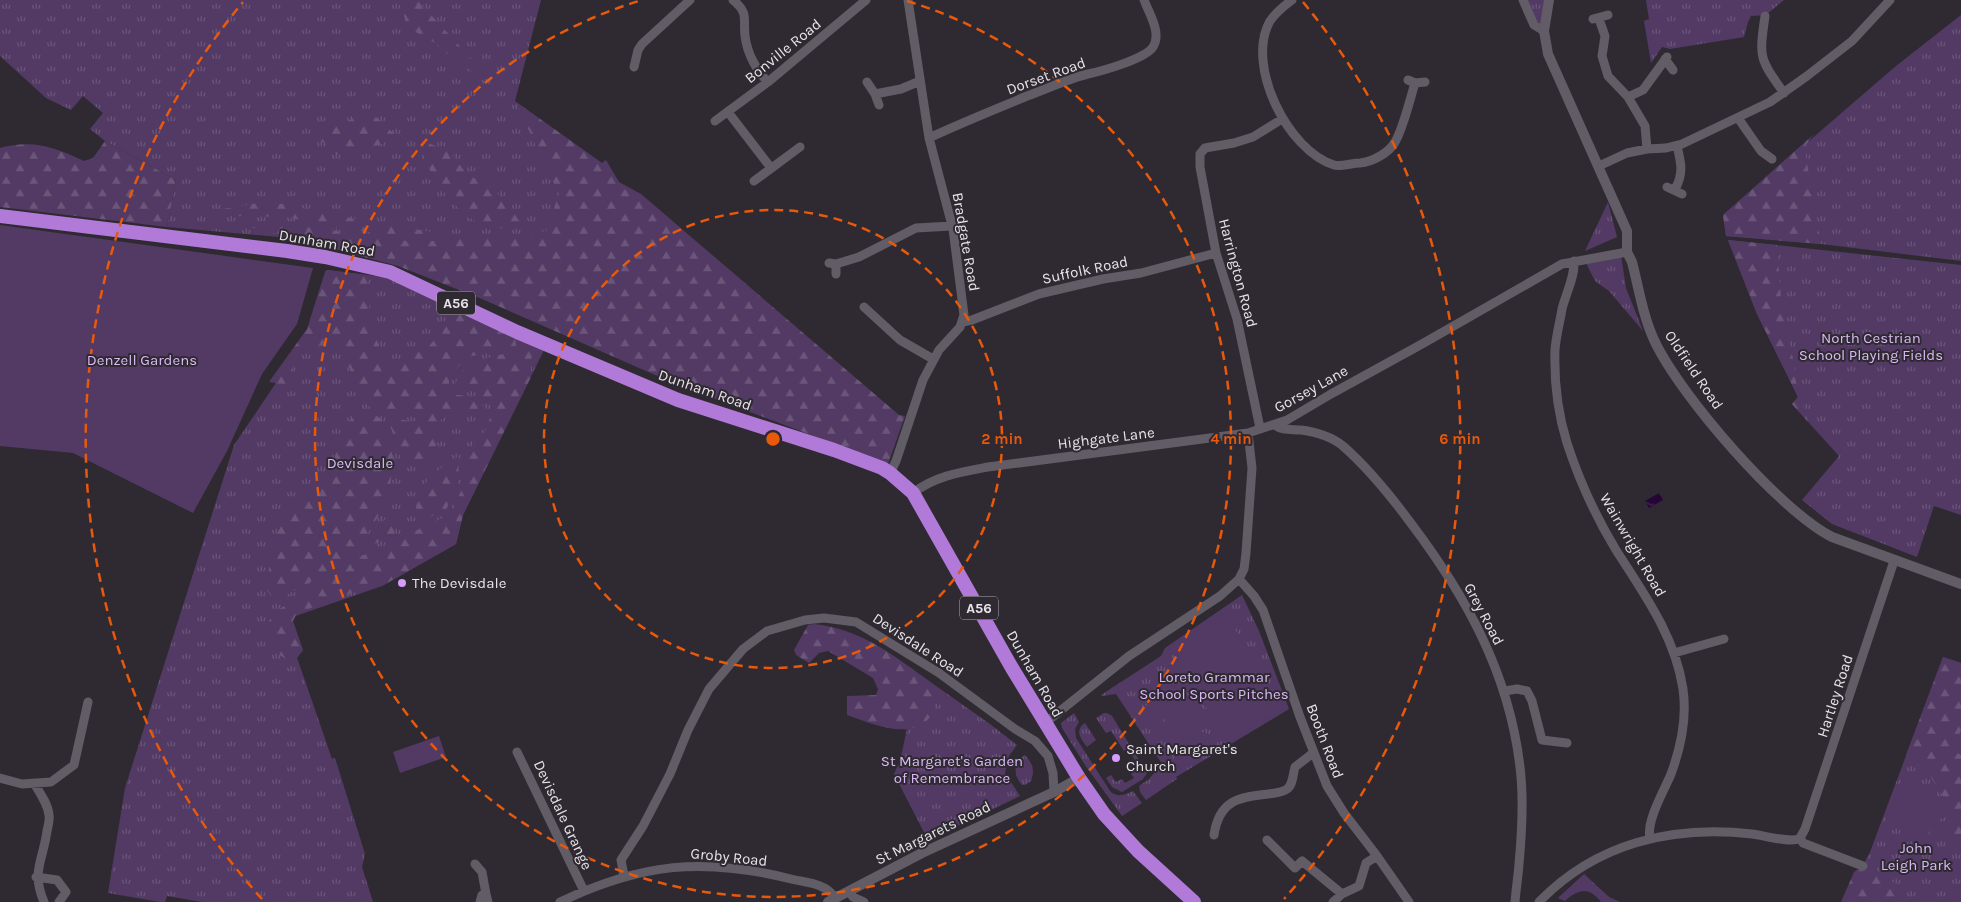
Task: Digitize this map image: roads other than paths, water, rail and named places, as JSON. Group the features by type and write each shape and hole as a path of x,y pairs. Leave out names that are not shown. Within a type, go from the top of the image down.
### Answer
{"highway":[{"name":"Dunham Road","path":"0,216 287,251 334,259 390,272 517,332 678,400 834,450 882,468 913,494 1045,723 1104,814 1138,851 1194,902"}],"street":[{"path":"634,66 638,50 642,44 690,0"},
{"path":"733,0 740,5 745,14 745,35 748,48 757,69 768,82"},
{"name":"Bonville Road","path":"715,121 768,82 866,0"},
{"name":"Bradgate Road","path":"908,0 929,138 952,226 964,315 963,322"},
{"name":"Dorset Road","path":"929,138 1067,80 1112,69 1146,52 1152,48 1156,41 1156,32 1144,0"},
{"path":"1292,0 1278,11 1270,22 1263,51 1264,69 1268,86 1282,119 1321,160 1336,165 1366,162 1382,155 1395,142 1411,82 1425,82"},
{"name":"Oldfield Road","path":"1523,0 1534,25 1544,31 1548,54 1627,231 1627,252 1632,262 1649,327 1656,344 1692,399 1731,445 1789,504 1820,530 1832,537 1894,561 1961,584"},
{"path":"1544,31 1549,0"},
{"path":"1599,166 1627,153 1676,146 1770,102 1852,41 1890,0"},
{"path":"745,14 755,11"},
{"path":"1765,16 1760,47 1764,65 1784,92"},
{"path":"1600,18 1605,36 1602,56 1608,76 1628,97 1645,126 1647,149"},
{"path":"1628,97 1643,90 1666,58 1673,70"},
{"path":"875,94 901,89 920,81"},
{"path":"866,82 875,94 879,105"},
{"path":"728,112 771,168"},
{"path":"1738,118 1761,151 1772,159"},
{"name":"Harrington Road","path":"1260,428 1237,319 1216,252 1200,167 1201,151 1205,148 1234,143 1253,137 1282,119"},
{"path":"1675,190 1680,182 1682,168 1676,146"},
{"path":"754,181 800,147"},
{"path":"836,274 832,263 859,257 916,228 952,226"},
{"name":"Suffolk Road","path":"963,322 1039,294 1103,279 1141,273 1216,252"},
{"name":"Gorsey Lane","path":"1248,434 1260,428 1276,425 1287,420 1470,318 1562,264 1627,252"},
{"name":"Wainwright Road","path":"1574,261 1574,270 1563,307 1555,349 1557,394 1563,427 1578,474 1590,500 1616,548 1650,600 1674,652 1684,695 1685,710 1682,732 1672,772 1652,818 1649,829 1650,838"},
{"path":"864,307 900,340 933,359"},
{"path":"890,473 923,380 933,359 963,322"},
{"name":"Grey Road","path":"1276,425 1281,428 1318,433 1342,445 1369,471 1434,553 1481,634 1505,691 1516,737 1522,800 1521,840 1515,902"},
{"path":"1045,723 1129,656 1220,596 1239,579 1244,569 1246,552 1252,468 1248,434"},
{"name":"Highgate Lane","path":"913,494 932,481 988,467 1248,434"},
{"name":"Hartley Road","path":"1800,838 1805,829 1894,561"},
{"name":"Booth Road","path":"1239,579 1254,596 1262,610 1313,753 1327,786 1344,813 1377,856 1408,902"},
{"name":"Devisdale Road","path":"624,876 621,860 643,826 670,774 688,730 709,689 743,649 767,631 805,620 824,618 856,622 939,673 1015,729 1035,741 1048,756 1053,773 1054,792"},
{"path":"1674,652 1724,639"},
{"path":"1505,691 1517,689 1527,691 1532,701 1542,740 1567,743"},
{"path":"0,778 22,784 51,782 74,765 88,702"},
{"name":"Devisdale Grange","path":"517,752 584,891"},
{"path":"1214,835 1219,817 1229,804 1242,797 1280,792 1287,789 1291,784 1295,767 1313,753"},
{"name":"St Margarets Road","path":"832,900 1079,778"},
{"path":"34,784 44,800 49,816 46,839 36,877 44,902"},
{"path":"1539,902 1577,870 1598,857 1633,842 1703,831 1751,834 1792,841 1800,838 1803,843 1863,866"},
{"path":"1267,840 1295,868 1302,861 1342,894"},
{"path":"1333,902 1342,894 1359,886 1366,863 1377,856"},
{"path":"475,864 482,872 487,898"},
{"name":"Groby Road","path":"560,902 624,876 685,866 738,869 783,877 824,887 832,892 832,900"},
{"path":"36,877 57,880 66,892 59,902"},
{"path":"849,891 854,897 864,902"},
{"path":"480,902 482,895 487,898"}],"water":[{"path":"1659,493 1663,500 1649,508 1645,501"}],"place":[{"name":"The Devisdale","path":"402,583"},
{"name":"Saint Margaret's Church","path":"1116,758"}],"park label":[{"name":"North Cestrian School Playing Fields","path":"1871,346"},
{"name":"Denzell Gardens","path":"142,360"},
{"name":"Devisdale","path":"360,463"},
{"name":"Loreto Grammar School Sports Pitches","path":"1214,686"},
{"name":"St Margaret's Garden of Remembrance","path":"952,770"},
{"name":"John Leigh Park","path":"1916,856"}]}
